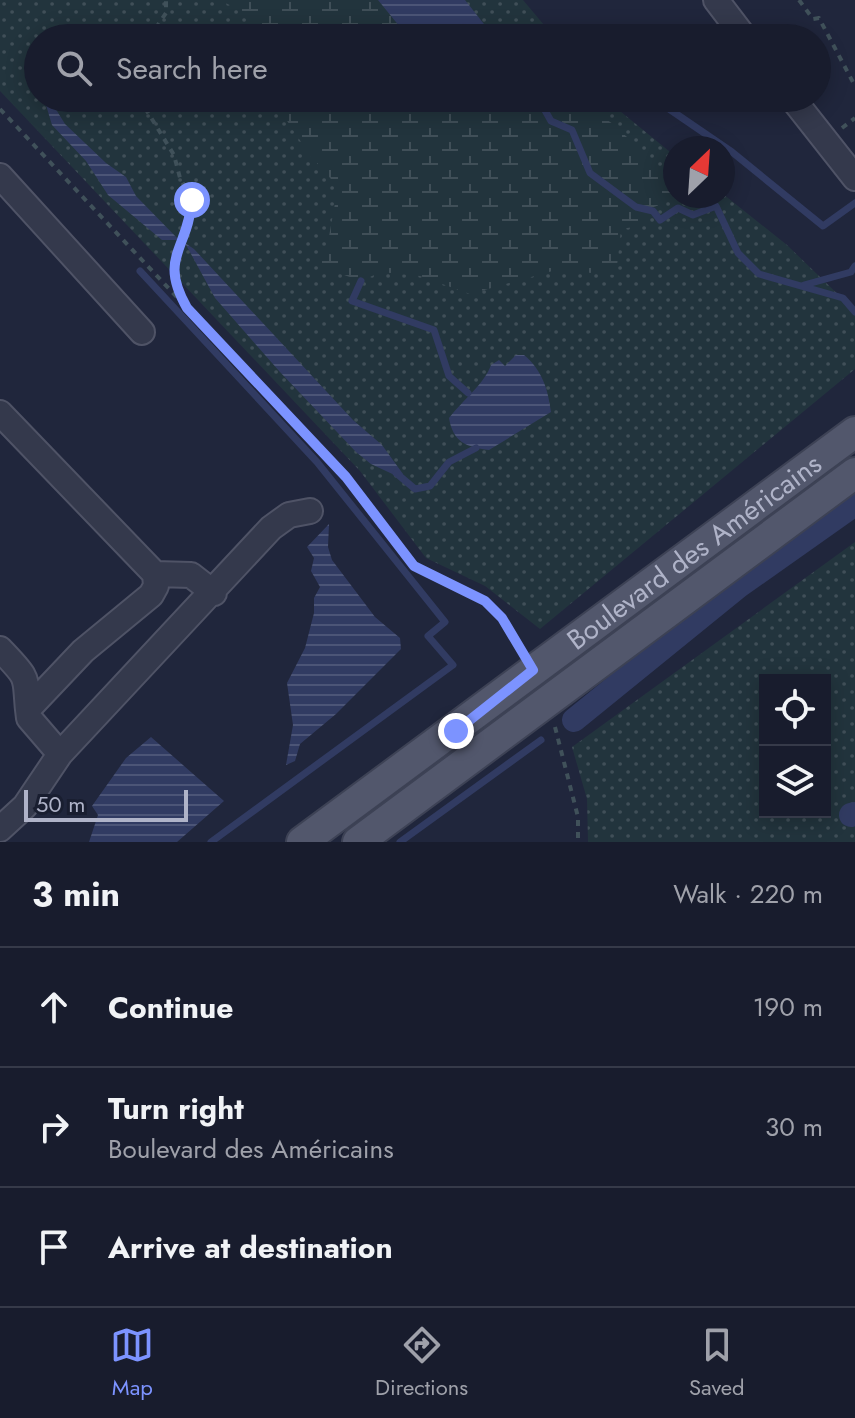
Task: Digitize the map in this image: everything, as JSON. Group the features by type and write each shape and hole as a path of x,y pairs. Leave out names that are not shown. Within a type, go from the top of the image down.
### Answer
{"main road":[{"name":"Boulevard des Américains","path":"302,842 855,432"},
{"name":"Boulevard des Américains","path":"358,842 855,473"}],"street":[{"path":"716,0 734,24"},
{"path":"803,112 855,178"},
{"path":"0,176 142,332"},
{"path":"0,413 155,574 156,586 151,595 83,651 28,709"},
{"path":"0,829 25,806 60,754 214,593 271,528 289,515 310,511"},
{"path":"155,574 191,575 214,593"},
{"path":"0,649 23,673 30,687 29,718 60,754"}],"path":[{"path":"159,24 166,13 166,0"},
{"path":"799,0 813,19 819,18 822,24"},
{"path":"831,41 855,86"},
{"path":"0,109 346,477 414,566 485,601 502,618 533,670"},
{"path":"148,112 174,155 180,178 192,200 189,230 173,263 175,286 187,308"},
{"path":"549,702 578,817 578,842"}],"green space":[{"path":"0,0 523,0 543,24 24,24 24,112 621,112 663,146 663,208 735,208 735,204 787,245 851,307 855,315 855,369 540,629 485,586 426,558 360,471 0,91"},
{"path":"219,0 378,0 398,24 251,24 236,8"},
{"path":"281,112 595,112 613,124 663,170 663,204 648,209 640,226 621,229 616,275 556,270 470,294 420,276 381,272 361,281 316,265 328,242 338,187 309,154"},
{"path":"855,542 855,842 588,842 587,799 572,747"}],"water":[{"path":"378,0 465,0 484,24 398,24"},
{"path":"48,112 58,112 65,124 106,163 126,177 136,196 179,240 162,240 108,195 86,161 52,125"},
{"path":"185,243 353,420 382,445 403,474 401,478 371,464 356,452 280,372 215,298"},
{"path":"516,355 524,355 540,374 551,412 489,450 462,442 454,433 449,418 479,385 491,365 499,360 505,366"},
{"path":"329,524 328,547 332,560 375,617 400,638 401,649 336,714 300,744 295,761 286,765 293,725 287,683 305,648 314,613 314,598 320,587 311,571 314,558 307,547"},
{"path":"151,737 224,801 177,842 89,842 98,815 92,806 126,758"}],"waterway":[{"path":"546,112 551,121 572,130 590,173 636,207 653,211 660,220 678,208 693,215 716,206 738,253 759,274 843,298 855,312"},
{"path":"673,112 732,152 823,226 855,203"},
{"path":"804,285 851,272 855,266"},
{"path":"140,271 317,462 445,622 428,636 453,665 211,842"},
{"path":"361,281 352,301 434,330 449,376 468,393"},
{"path":"396,473 415,489 430,486 449,462 476,448"},
{"path":"574,720 739,586 855,504"},
{"path":"400,842 541,740"},
{"path":"851,815 855,814"}],"route":[{"path":"192,200 189,230 173,263 175,286 187,308 346,477 414,566 485,601 502,618 533,670 456,731"}]}
